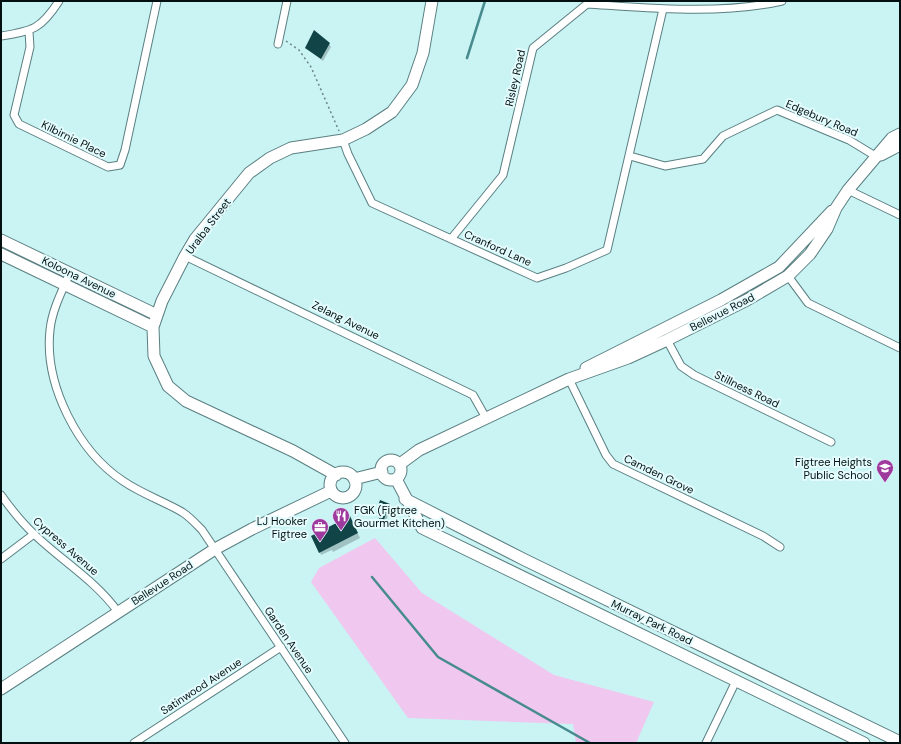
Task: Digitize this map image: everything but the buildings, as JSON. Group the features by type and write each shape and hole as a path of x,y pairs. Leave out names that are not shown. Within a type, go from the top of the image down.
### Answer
{"street":[{"path":"1,36 29,32 49,17 59,1"},
{"name":"Kilbirnie Place","path":"29,32 30,47 14,115 19,124 108,167 120,165 125,150 157,1"},
{"path":"278,40 287,1"},
{"name":"Uralba Street","path":"336,475 293,451 186,401 168,386 154,356 153,327 157,315 185,256 196,239 249,173 270,158 291,148 343,140 366,129 392,112 412,85 423,53 432,1"},
{"name":"Risley Road","path":"450,239 503,175 533,48 587,4 663,9 759,6 782,1"},
{"name":"Cranford Lane","path":"343,140 372,203 537,278 566,268 607,250 663,9"},
{"name":"Edgebury Road","path":"630,156 665,166 703,159 723,136 777,110 849,140 877,157"},
{"name":"Bellevue Road","path":"572,377 589,366 722,300 779,267 836,208 848,190 892,138 900,134"},
{"name":"Bellevue Road","path":"877,157 900,145"},
{"path":"848,190 900,215"},
{"name":"Bellevue Road","path":"400,464 419,450 572,377 614,363 667,340 748,300 788,276 810,254 827,229 836,208"},
{"name":"Koloona Avenue","path":"1,240 157,315"},
{"name":"Koloona Avenue","path":"1,254 153,327"},
{"name":"Zelang Avenue","path":"185,256 473,395 486,418"},
{"name":"Garden Avenue","path":"70,273 54,312 50,328 49,355 57,389 72,424 89,449 112,473 137,490 183,512 202,530 343,742"},
{"path":"788,276 808,303 900,348"},
{"name":"Stillness Road","path":"667,340 681,366 694,375 831,442"},
{"name":"Camden Grove","path":"572,377 606,455 613,464 763,536 780,547"},
{"path":"394,460 400,464 401,473 396,479 387,479 382,472 382,467 386,462 394,460"},
{"path":"354,480 382,472"},
{"path":"348,474 354,480 355,488 350,496 342,498 338,497 331,491 330,482 336,475 348,474"},
{"name":"Murray Park Road","path":"396,479 405,499 422,528 864,743"},
{"name":"Bellevue Road","path":"1,689 215,549 252,529 331,491"},
{"name":"Cypress Avenue","path":"1,495 34,534 94,584 108,598 118,612"},
{"name":"Murray Park Road","path":"405,499 525,560 900,742"},
{"path":"1,559 34,534"},
{"path":"517,575 525,560"},
{"name":"Satinwood Avenue","path":"134,743 281,647"},
{"path":"706,743 736,681"}],"path":[{"path":"278,40 299,50 311,67 343,140"}],"shaded area":[{"path":"375,538 422,593 554,675 654,702 636,743 576,743 573,724 408,718 311,582 319,568"}],"waterway":[{"path":"467,58 485,1"},
{"path":"372,577 438,657 590,743"}],"place":[{"name":"Figtree Heights Public School","path":"885,483"},
{"name":"FGK (Figtree Gourmet Kitchen)","path":"341,531"},
{"name":"LJ Hooker Figtree","path":"320,542"}]}
